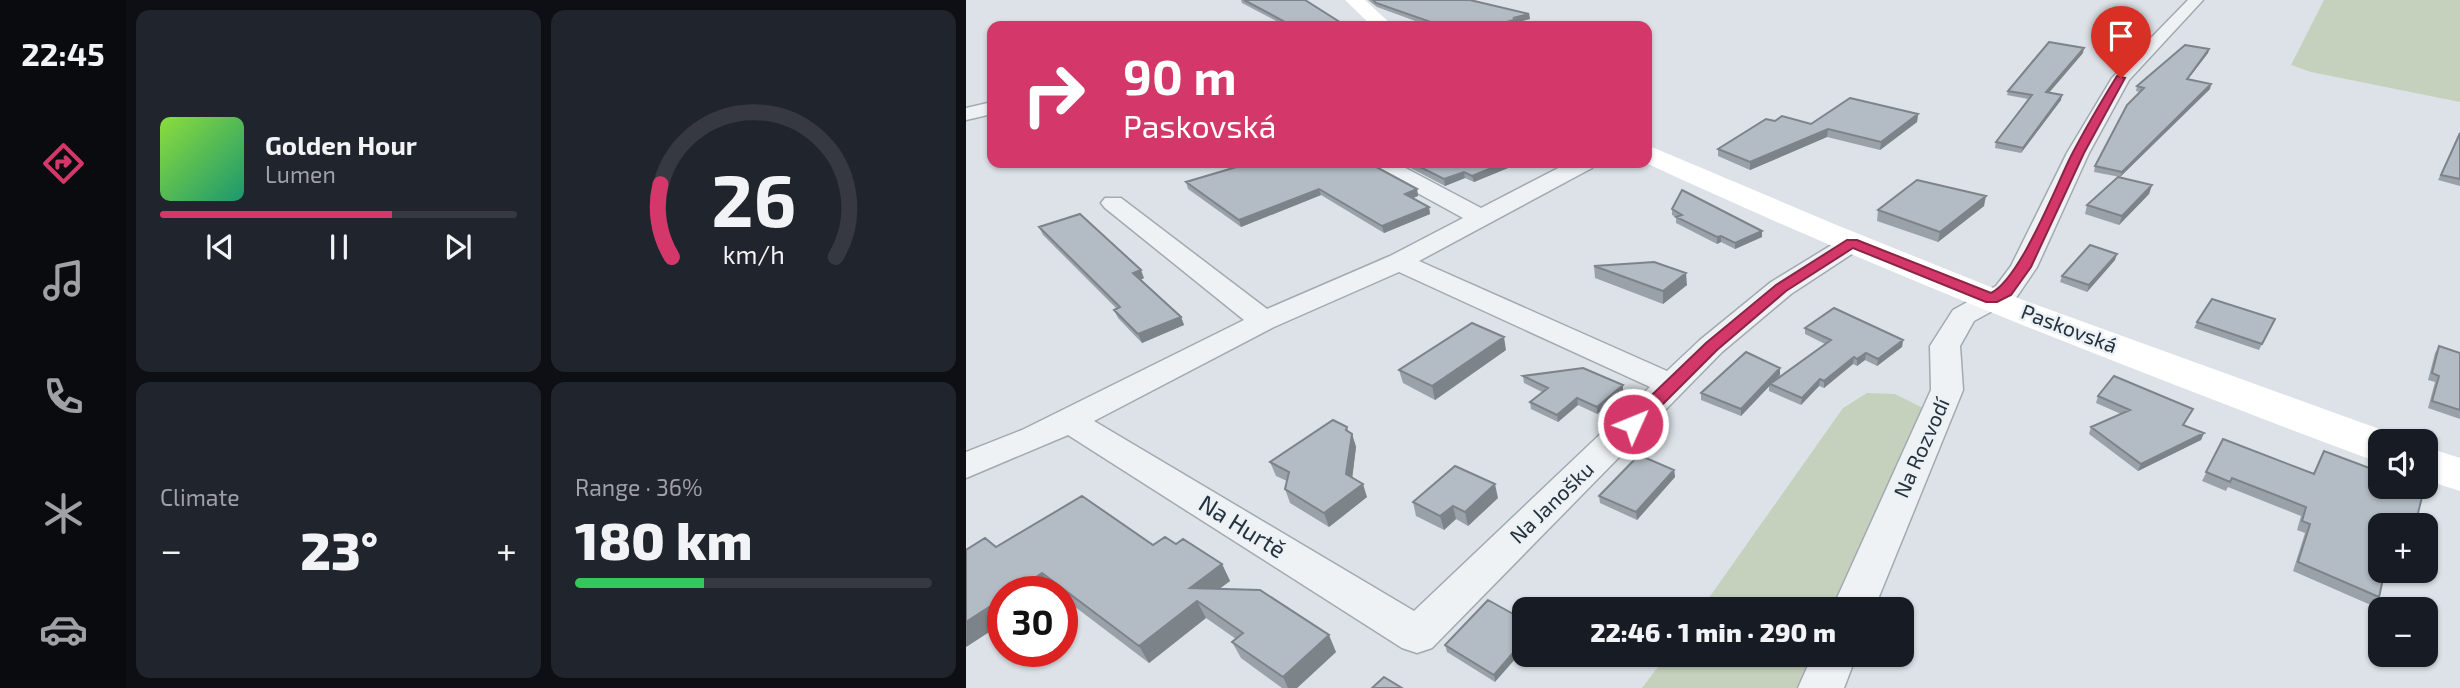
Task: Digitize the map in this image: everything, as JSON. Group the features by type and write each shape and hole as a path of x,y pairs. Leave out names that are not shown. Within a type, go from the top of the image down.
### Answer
{"street":[{"path":"1354,0 1375,21"},
{"name":"Na Rozvodí","path":"1858,597 1947,390 1945,346 1963,316 2006,292 2024,267 2078,153 2121,78 2196,0"},
{"path":"966,114 987,109"},
{"name":"Paskovská","path":"1652,155 1852,243 1991,299 2368,441"},
{"path":"1389,168 1481,218"},
{"path":"966,466 1034,438 1264,321 1398,262 1575,168"},
{"path":"1113,203 1264,321"},
{"name":"Na Janošku","path":"1416,635 1712,346 1781,288 1852,243"},
{"path":"1398,262 1672,385"},
{"name":"Na Hurtě","path":"1068,420 1416,635"},
{"path":"2438,467 2460,475"},
{"path":"1821,688 1830,667"}],"green space":[{"path":"2324,0 2460,0 2460,102 2311,72 2291,65"},
{"path":"1867,393 1895,394 1931,412 1843,597 1709,597 1843,408"},
{"path":"1658,667 1811,667 1801,688 1642,688"}],"building":[{"path":"1244,0 1305,0 1338,21 1283,21"},
{"path":"1373,0 1470,0 1529,14 1510,21 1428,21"},
{"path":"2049,42 2084,48 2046,92 2062,95 2023,148 1996,142 2032,95 2008,91"},
{"path":"2185,45 2209,49 2187,79 2211,84 2122,172 2095,166 2127,105 2144,88 2137,86"},
{"path":"1850,98 1918,114 1881,142 1828,129 1750,162 1718,149 1766,119 1775,121 1782,116 1811,124"},
{"path":"2460,133 2460,179 2441,175"},
{"path":"1233,168 1378,168 1417,189 1405,194 1429,207 1382,226 1319,189 1239,220 1186,182"},
{"path":"1422,168 1492,168 1472,176 1464,172 1444,179"},
{"path":"2118,177 2152,185 2122,216 2087,205"},
{"path":"1917,180 1986,196 1940,232 1878,210"},
{"path":"1682,190 1762,231 1735,243 1676,217 1682,215 1672,209"},
{"path":"1080,214 1141,270 1133,273 1181,317 1138,334 1114,310 1120,307 1039,227"},
{"path":"2090,245 2117,254 2089,285 2062,276"},
{"path":"1654,262 1686,273 1663,291 1594,266"},
{"path":"2212,299 2275,319 2262,344 2197,322"},
{"path":"1834,308 1903,340 1878,359 1866,353 1857,359 1854,357 1824,381 1820,379 1802,398 1770,384 1831,340 1805,328"},
{"path":"1472,323 1504,337 1432,386 1399,370"},
{"path":"2439,346 2460,353 2460,410 2432,401 2439,376 2432,373"},
{"path":"1746,352 1780,368 1741,409 1701,393"},
{"path":"1583,368 1623,385 1597,407 1577,398 1557,415 1530,402 1548,388 1523,376"},
{"path":"2114,376 2193,409 2183,425 2204,433 2141,464 2091,427 2130,410 2098,396"},
{"path":"1333,420 1347,427 1346,430 1352,434 1346,474 1363,484 1324,513 1285,489 1289,472 1270,462"},
{"path":"2223,439 2314,474 2324,451 2368,468 2368,499 2422,499 2418,513 2368,513 2368,583 2382,583 2379,597 2298,562 2310,524 2302,521 2306,507 2232,478 2230,482 2206,472"},
{"path":"1639,455 1674,470 1636,512 1599,496"},
{"path":"1455,466 1495,484 1465,512 1453,506 1440,516 1413,502"},
{"path":"1082,496 1153,545 1165,537 1176,544 1183,539 1222,564 1190,588 1260,590 1329,635 1283,677 1232,642 1243,633 1197,601 1139,646 1078,600 1078,576 1046,576 1042,573 1038,576 987,576 987,608 966,622 966,550 985,538 996,547"},
{"path":"1488,600 1512,613 1512,654 1494,675 1445,645"},
{"path":"1384,677 1402,688 1372,688"}],"route":[{"path":"1633,424 1712,346 1781,288 1852,243 1991,299 2006,292 2024,267 2078,153 2121,78"}]}
